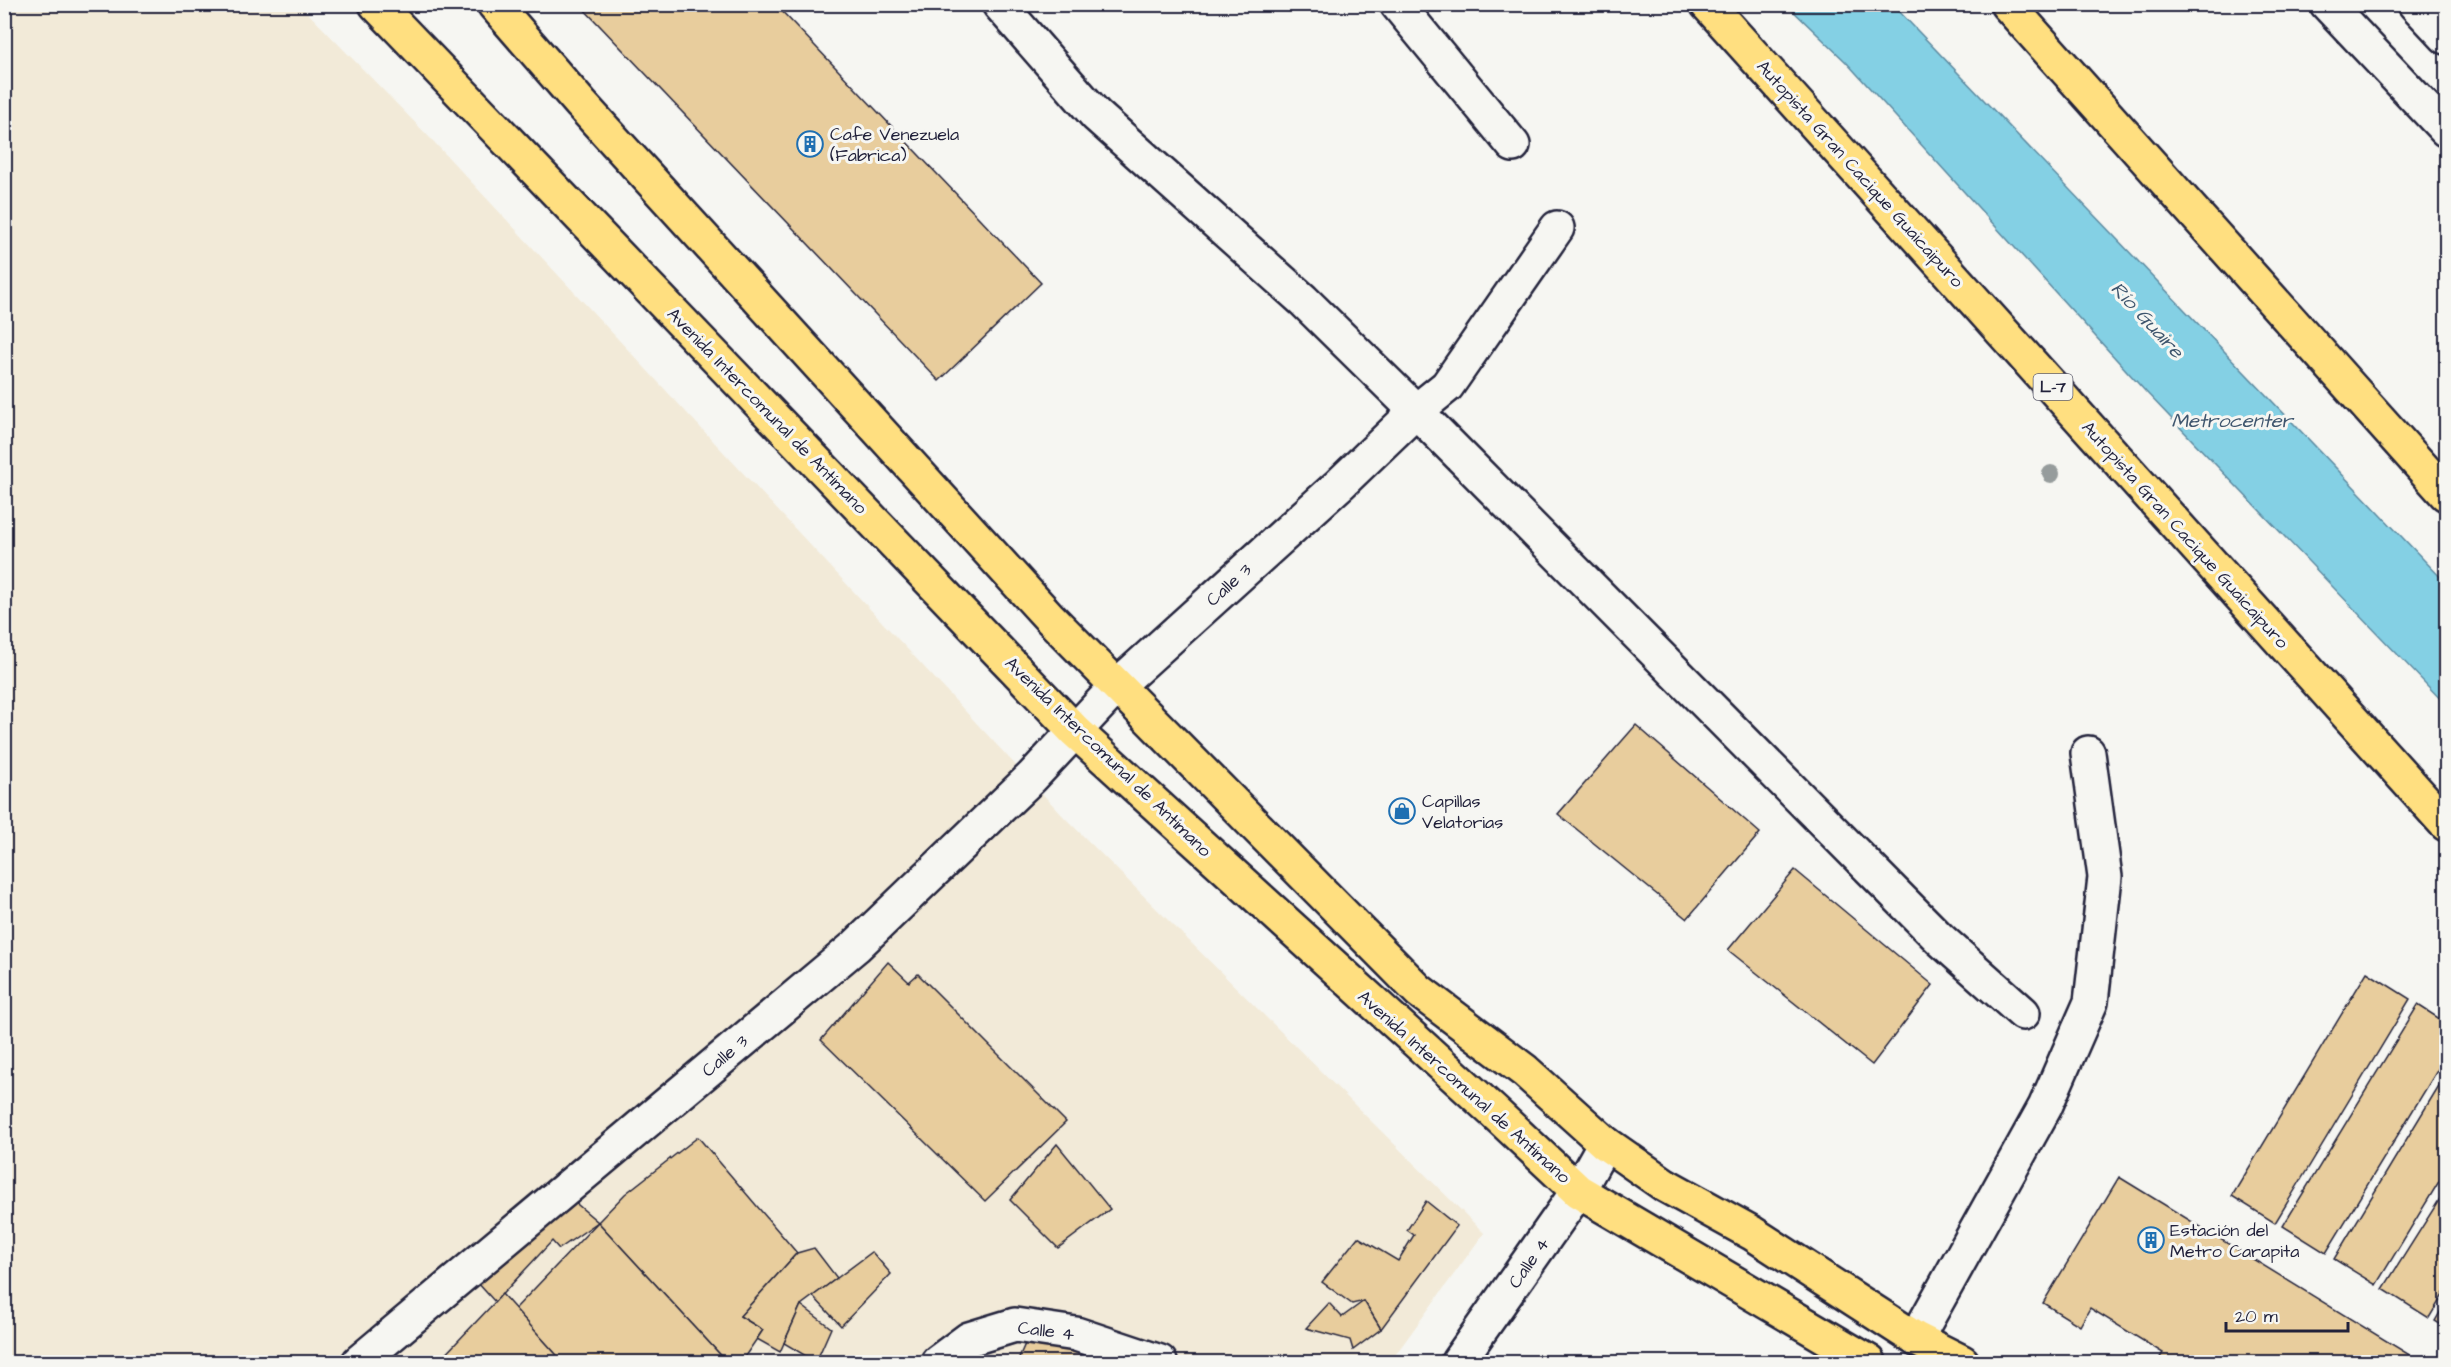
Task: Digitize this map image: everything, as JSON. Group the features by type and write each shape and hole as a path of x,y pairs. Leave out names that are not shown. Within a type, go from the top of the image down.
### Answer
{"main road":[{"name":"Avenida Intercomunal de Antímano","path":"376,4 1075,731 1578,1191 1869,1362"},
{"path":"495,4 590,113 1049,617 1419,991 1525,1071 1605,1143 1665,1185 1752,1233 1916,1339 1962,1362"},
{"name":"Autopista Gran Cacique Guaicaipuro","path":"1707,4 2446,824"},
{"path":"2007,4 2446,494"}],"street":[{"path":"999,4 1096,115 1303,300 1940,939 2024,1013"},
{"path":"1397,4 1514,146"},
{"path":"2327,4 2446,130"},
{"path":"2415,4 2446,37"},
{"name":"Calle 3","path":"359,1362 856,946 1032,777 1118,685 1340,484 1416,411 1447,386 1557,228"},
{"path":"1916,1339 2045,1107 2091,1002 2105,877 2088,753"},
{"name":"Calle 4","path":"1458,1362 1578,1191 1605,1143"},
{"name":"Calle 4","path":"938,1362 969,1339 1015,1325 1076,1334 1160,1362"}],"shaded area":[{"path":"5,5 300,5 434,142 1065,818 1484,1233 1390,1362 5,1362"}],"water":[{"name":"Metrocenter","path":"1787,5 1893,5 2446,583 2446,705 2146,392 1846,62"}],"building":[{"name":"Cafe Venezuela (Fabrica)","path":"579,4 775,4 1041,283 939,381"},
{"path":"1636,725 1760,833 1687,919 1558,814"},
{"path":"1795,870 1933,985 1872,1065 1728,950"},
{"path":"888,962 909,982 918,974 1066,1122 985,1201 821,1040"},
{"path":"2367,972 2410,999 2275,1223 2232,1196"},
{"path":"2418,1005 2446,1023 2446,1056 2326,1253 2283,1226"},
{"path":"2446,1074 2446,1170 2376,1285 2334,1259"},
{"path":"698,1137 797,1253 740,1316 763,1330 741,1362 727,1362 598,1222 625,1194"},
{"path":"1057,1144 1110,1209 1058,1248 1010,1200"},
{"name":"Estación del Metro Carapita","path":"2119,1177 2421,1362 2157,1362 2163,1353 2090,1308 2080,1326 2043,1303"},
{"path":"2446,1189 2446,1290 2429,1318 2383,1289"},
{"path":"565,1194 598,1222 559,1249 552,1241 495,1302 477,1282"},
{"path":"1426,1201 1457,1226 1381,1329 1364,1301 1352,1304 1322,1282 1358,1237 1398,1261 1414,1235 1407,1230"},
{"path":"598,1222 727,1362 563,1362 515,1309"},
{"path":"814,1248 837,1278 801,1305 780,1352 757,1339 763,1330 740,1316 797,1253"},
{"path":"872,1252 891,1274 841,1326 813,1296"},
{"path":"502,1294 563,1362 438,1362 495,1302"},
{"path":"1364,1301 1381,1329 1353,1350 1350,1340 1306,1328 1329,1303 1342,1317"},
{"path":"2446,1302 2446,1328 2435,1321"},
{"path":"801,1305 831,1328 816,1362 784,1343"},
{"path":"1032,1328 1093,1362 1017,1362"}],"place":[{"name":"Cafe Venezuela (Fabrica)","path":"810,144"},
{"name":"Capillas Velatorias","path":"1402,811"},
{"name":"Estación del Metro Carapita","path":"2151,1240"}],"water label":[{"name":"Río Guaire","path":"2147,320"}]}
